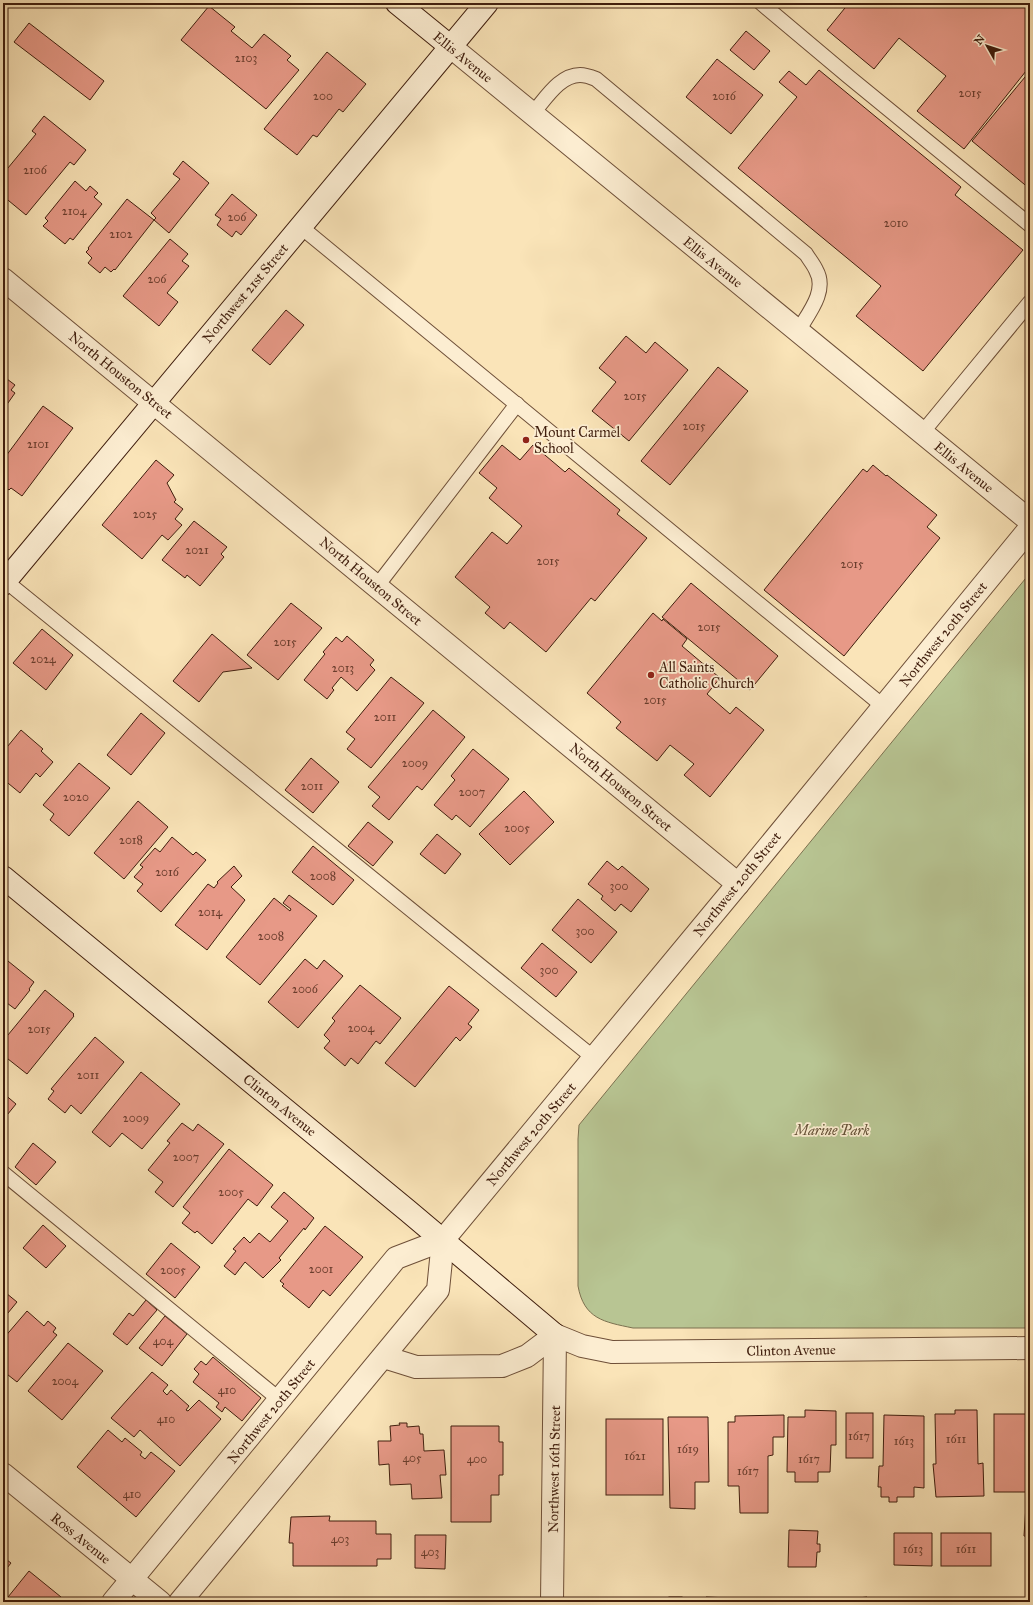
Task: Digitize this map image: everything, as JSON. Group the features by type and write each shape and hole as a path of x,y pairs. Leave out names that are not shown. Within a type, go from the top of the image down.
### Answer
{"street":[{"name":"Ellis Avenue","path":"397,3 1030,521"},
{"name":"Northwest 21st Street","path":"4,581 487,3"},
{"name":"North Houston Street","path":"3,279 738,884"},
{"name":"Northwest 20th Street","path":"113,1602 396,1258 443,1240 1030,528"},
{"name":"Clinton Avenue","path":"3,877 443,1240 555,1335 582,1346 612,1352 1030,1348"},
{"path":"180,1602 438,1290 443,1240"},
{"path":"384,1357 416,1367 502,1366 527,1356 555,1335"},
{"name":"Northwest 16th Street","path":"552,1602 555,1335"},
{"name":"Ross Avenue","path":"3,1474 160,1602"}],"lane":[{"path":"761,3 1030,225"},
{"path":"532,114 553,90 566,78 581,75 596,79 806,254 817,272 819,287 817,299 798,331"},
{"path":"301,226 884,706"},
{"path":"922,433 1030,302"},
{"path":"377,586 517,404"},
{"path":"4,581 594,1058"},
{"path":"3,1173 280,1400"}],"green space":[{"name":"Marine Park","path":"1030,573 1030,1328 633,1328 613,1324 597,1317 585,1306 578,1286 579,1125"}],"building":[{"path":"849,3 1030,3 1030,66 964,149 917,111 946,76 899,38 874,69 827,30"},
{"path":"209,6 235,27 231,31 252,48 264,34 291,56 287,60 299,70 266,109 181,40"},
{"path":"29,23 104,81 90,100 14,42"},
{"path":"746,31 770,51 754,70 730,50"},
{"path":"327,52 366,84 343,112 339,109 317,137 313,135 297,155 264,129"},
{"path":"717,59 763,95 731,134 686,97"},
{"path":"819,70 961,187 955,195 1023,250 923,371 856,316 881,286 738,168 797,97 779,82 789,71 806,85"},
{"path":"1030,71 1030,189 972,141"},
{"path":"44,116 86,150 74,165 70,162 26,215 3,196 3,174 36,134 32,131"},
{"path":"183,161 209,183 169,233 154,220 156,218 151,213 180,179 173,174"},
{"path":"75,181 86,191 90,186 98,193 94,197 102,204 73,240 70,238 65,244 43,226 48,221 45,218"},
{"path":"232,194 257,215 241,235 236,231 232,237 217,225 221,219 215,215"},
{"path":"127,199 154,220 115,270 114,269 111,272 105,267 100,273 88,263 92,258 86,252"},
{"path":"170,239 188,254 182,261 189,266 167,293 178,302 159,326 123,296"},
{"path":"286,310 304,325 270,365 252,350"},
{"path":"626,336 646,353 655,342 688,370 629,441 592,411 616,382 599,368"},
{"path":"718,367 748,391 670,485 641,461"},
{"path":"3,376 15,385 11,390 15,393 3,410"},
{"path":"43,406 73,428 22,496 11,488 9,490 3,485 3,460"},
{"path":"502,445 520,460 533,445 565,472 569,468 620,510 617,514 647,538 595,601 591,598 546,652 510,622 504,629 485,613 490,607 455,577 492,532 507,544 522,526 489,498 497,488 479,473"},
{"path":"156,460 174,475 167,483 176,500 174,502 183,509 175,519 182,525 168,540 162,535 142,559 102,525"},
{"path":"873,465 937,515 927,527 940,538 844,656 764,590 863,469 867,472"},
{"path":"194,521 227,547 221,554 224,557 200,586 187,575 185,578 162,560"},
{"path":"691,583 778,656 750,690 662,617"},
{"path":"291,603 322,628 278,680 247,655"},
{"path":"653,613 662,621 663,619 687,639 682,646 720,678 707,694 730,714 736,707 764,730 710,797 684,775 694,764 670,745 657,761 616,728 621,722 587,693"},
{"path":"42,629 73,655 46,690 13,663"},
{"path":"212,634 252,668 223,672 199,702 173,681"},
{"path":"347,636 374,660 370,665 375,670 357,691 341,677 332,688 334,690 327,699 304,680 325,654 323,652 336,637 342,642"},
{"path":"391,677 424,703 371,768 347,749 355,739 346,732"},
{"path":"433,710 465,737 422,790 417,786 389,820 372,806 380,797 368,787"},
{"path":"141,713 165,733 131,775 107,755"},
{"path":"3,716 7,720 3,725"},
{"path":"21,730 43,749 41,751 53,762 40,777 36,773 20,793 3,779 3,752"},
{"path":"473,749 509,779 470,827 456,815 452,820 434,805 455,780 451,776"},
{"path":"311,758 339,782 313,813 285,790"},
{"path":"79,763 110,788 69,836 50,820 54,814 43,805"},
{"path":"524,791 554,822 510,865 479,834"},
{"path":"138,801 168,827 124,879 94,853"},
{"path":"368,822 393,842 373,866 348,846"},
{"path":"437,834 461,854 445,874 420,854"},
{"path":"172,837 193,855 196,852 206,860 161,912 137,891 143,884 134,877 143,867 140,865 155,848 160,852"},
{"path":"313,846 354,880 333,905 292,872"},
{"path":"607,861 618,870 622,866 649,889 631,912 621,904 615,911 601,899 603,896 588,884"},
{"path":"234,866 242,876 231,887 245,900 207,950 175,925 208,884 214,888 218,883 217,882"},
{"path":"289,895 317,916 260,985 226,957 274,898 290,911 291,909 283,903"},
{"path":"578,899 617,932 591,963 552,930"},
{"path":"542,943 577,972 556,997 521,968"},
{"path":"3,957 34,982 29,989 30,990 15,1009 7,1003 3,1008"},
{"path":"305,959 317,969 324,960 343,976 298,1028 268,1002"},
{"path":"360,985 401,1018 380,1044 376,1041 358,1064 351,1058 345,1066 324,1048 330,1041 324,1035 335,1021 332,1018"},
{"path":"449,986 479,1010 468,1024 472,1027 460,1041 456,1037 415,1087 385,1063"},
{"path":"45,990 74,1014 74,1016 27,1074 3,1055 3,1041"},
{"path":"95,1037 124,1062 81,1114 71,1105 65,1113 48,1099 54,1091 51,1089"},
{"path":"141,1072 180,1104 142,1149 122,1133 110,1147 92,1132"},
{"path":"3,1093 16,1104 3,1120"},
{"path":"182,1123 193,1131 198,1124 224,1144 173,1207 155,1192 163,1182 148,1170 170,1143 167,1141"},
{"path":"33,1143 56,1162 36,1185 15,1167"},
{"path":"229,1149 273,1185 257,1206 248,1199 212,1244 197,1231 195,1233 182,1223 190,1213 183,1207"},
{"path":"284,1192 314,1218 279,1258 281,1260 263,1278 245,1262 235,1275 224,1266 236,1251 233,1249 244,1237 250,1243 259,1233 270,1242 288,1221 271,1207"},
{"path":"43,1225 66,1246 46,1268 23,1248"},
{"path":"325,1226 363,1257 330,1296 323,1290 309,1308 282,1286 284,1284 280,1281"},
{"path":"171,1243 200,1267 175,1298 146,1274"},
{"path":"3,1251 8,1255 3,1261"},
{"path":"3,1288 8,1292 6,1293 17,1302 3,1319"},
{"path":"146,1300 157,1310 127,1345 113,1334 129,1313 133,1316"},
{"path":"27,1311 44,1326 48,1321 56,1328 53,1332 57,1335 17,1382 3,1371 3,1339"},
{"path":"165,1316 187,1334 162,1366 139,1348"},
{"path":"68,1343 103,1371 62,1420 28,1391"},
{"path":"213,1357 261,1398 242,1421 225,1407 222,1412 216,1407 219,1403 193,1382 199,1374 194,1369 201,1361 206,1365"},
{"path":"152,1372 168,1385 163,1391 167,1395 171,1390 189,1406 186,1410 188,1411 199,1400 221,1419 180,1466 140,1430 134,1437 111,1418"},
{"path":"805,1410 836,1411 836,1445 831,1445 830,1472 818,1472 818,1482 795,1482 795,1472 787,1472 788,1417 805,1417"},
{"path":"955,1410 977,1410 978,1464 983,1463 984,1496 936,1497 933,1464 936,1464 935,1414 955,1414"},
{"path":"846,1413 873,1413 873,1458 846,1458"},
{"path":"994,1414 1030,1414 1030,1492 994,1492"},
{"path":"784,1415 784,1437 773,1437 773,1455 768,1456 768,1513 740,1513 739,1486 728,1486 728,1422 735,1422 735,1416"},
{"path":"884,1415 924,1416 924,1488 914,1487 914,1497 897,1497 897,1502 889,1502 889,1497 881,1497 881,1487 878,1487 879,1466 883,1466"},
{"path":"668,1417 708,1417 709,1482 695,1482 695,1509 670,1508"},
{"path":"606,1419 663,1419 663,1495 606,1495"},
{"path":"399,1423 407,1423 407,1427 419,1426 420,1434 423,1434 424,1451 444,1450 446,1475 440,1475 442,1498 412,1499 411,1484 390,1485 389,1464 379,1465 378,1441 391,1441 390,1426 400,1425"},
{"path":"451,1426 499,1426 499,1442 503,1442 503,1475 499,1475 499,1495 491,1495 491,1522 451,1522"},
{"path":"108,1430 122,1442 125,1438 142,1452 140,1455 145,1459 151,1452 175,1471 136,1517 77,1467"},
{"path":"1026,1505 1030,1505 1030,1537 1024,1536"},
{"path":"330,1516 329,1521 376,1521 376,1534 391,1534 391,1559 377,1559 377,1566 293,1566 293,1543 289,1543 291,1517"},
{"path":"789,1530 818,1531 817,1544 820,1544 820,1552 817,1552 816,1567 788,1567"},
{"path":"894,1533 932,1533 932,1566 894,1565"},
{"path":"941,1533 991,1533 991,1566 941,1566"},
{"path":"415,1535 446,1535 445,1569 415,1568"},
{"path":"3,1557 11,1563 3,1573"},
{"path":"29,1571 61,1597 57,1602 4,1602"},
{"path":"669,1597 682,1597 682,1602 669,1602"},
{"path":"706,1597 730,1598 730,1602 706,1602"},
{"path":"867,1597 868,1602 839,1602 839,1600"},
{"path":"263,1601 263,1602 236,1602"},
{"path":"446,1601 446,1602 420,1602"}],"place":[{"name":"Mount Carmel School","path":"526,440"},
{"name":"All Saints Catholic Church","path":"651,675"}]}
